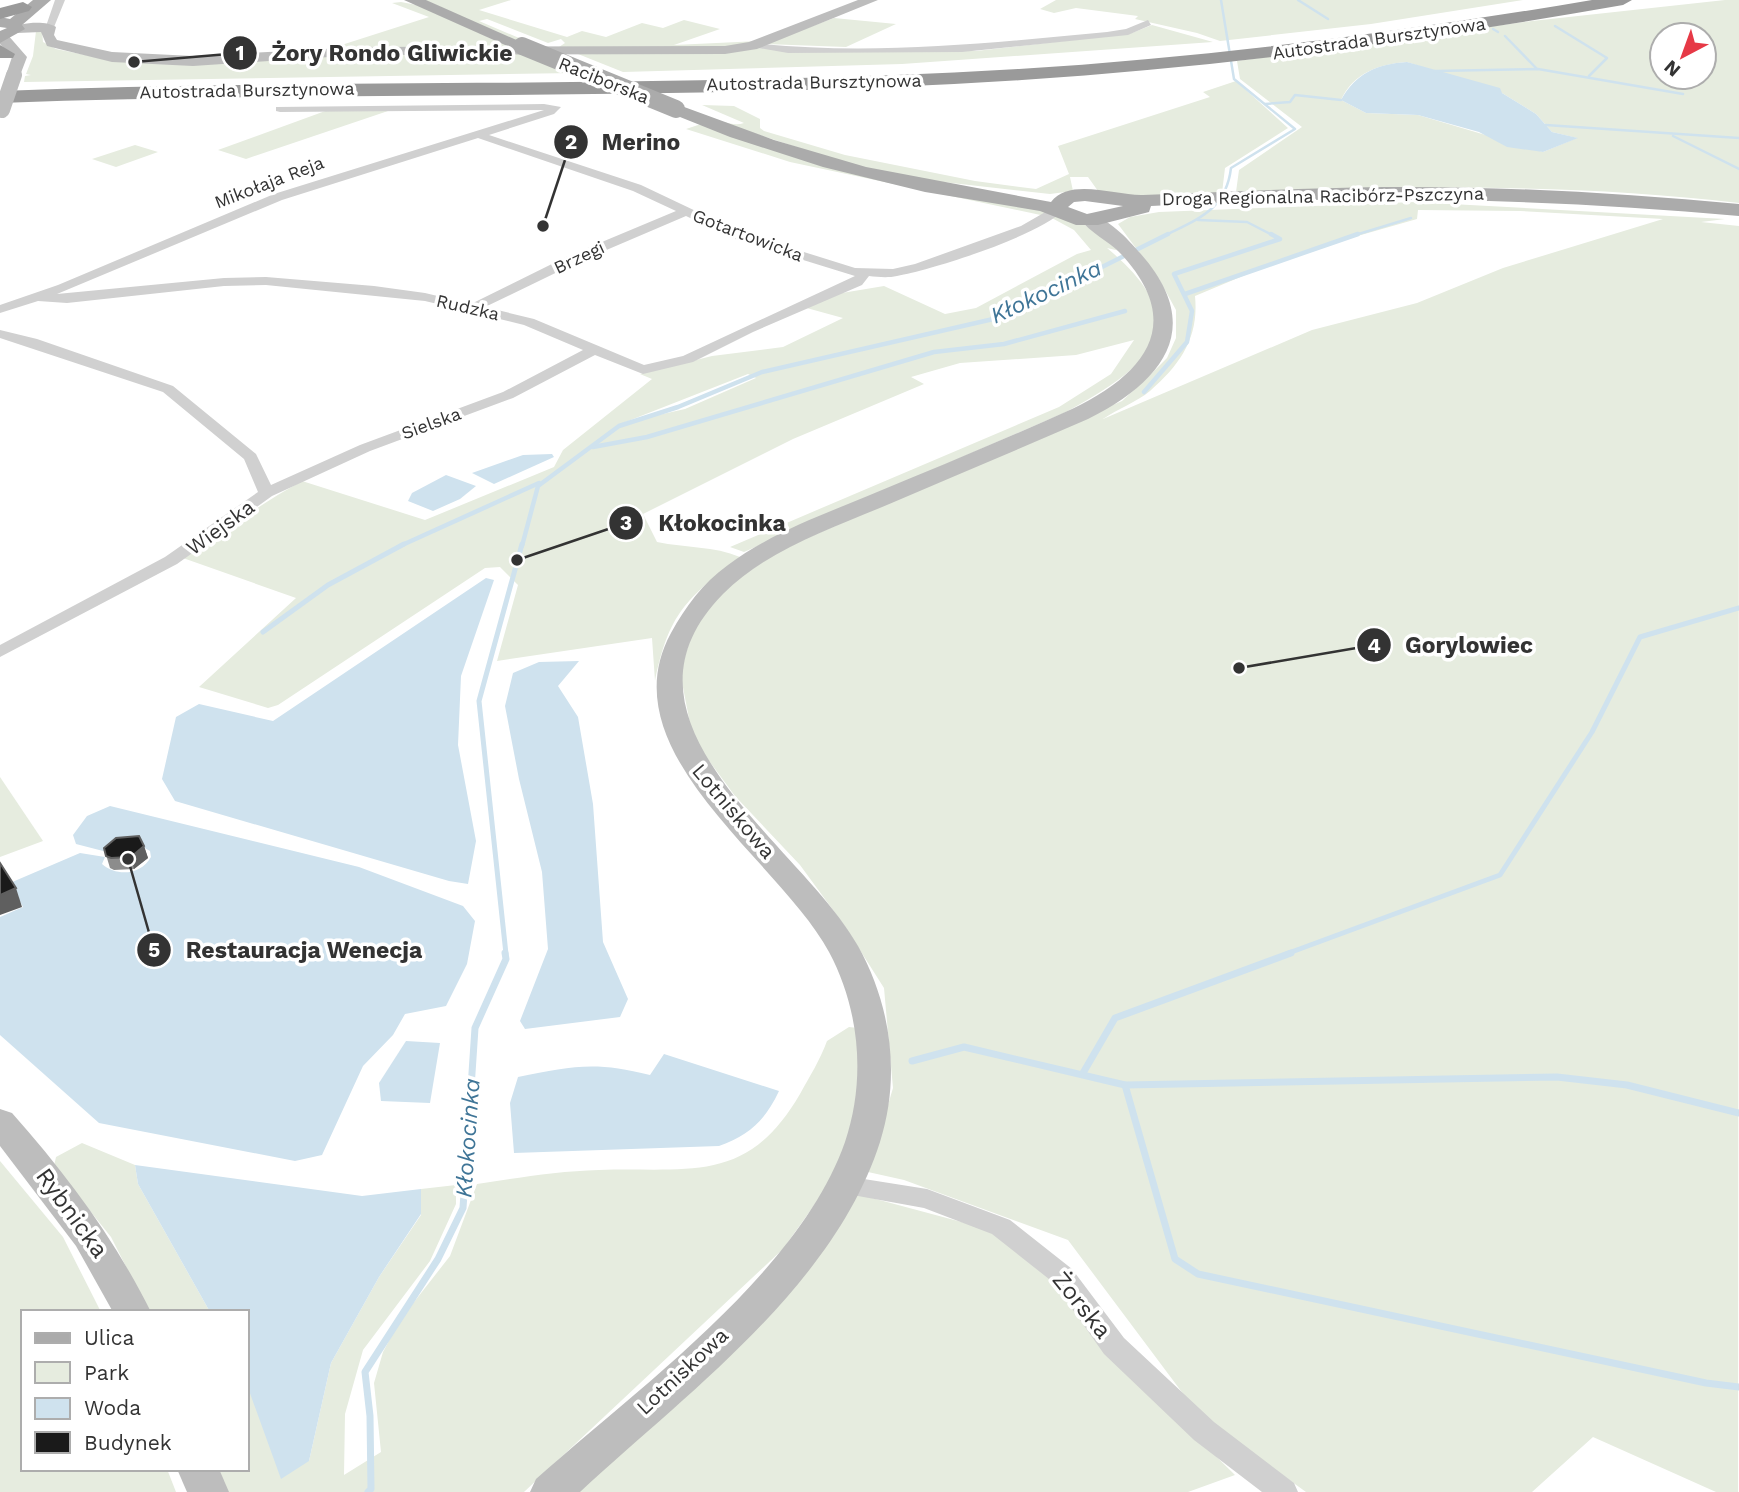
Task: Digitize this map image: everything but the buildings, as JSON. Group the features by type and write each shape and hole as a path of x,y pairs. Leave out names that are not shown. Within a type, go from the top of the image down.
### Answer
{"highway":[{"name":"Autostrada Bursztynowa","path":"1261,49 1556,0"},
{"name":"Autostrada Bursztynowa","path":"0,105 22,96 275,89 840,82 1059,72 1420,34 1623,0"},
{"path":"4,34 28,4"},
{"name":"Autostrada Bursztynowa","path":"9,78 216,79 873,70 1193,56"}],"main road":[{"path":"4,34 43,0"},
{"name":"Raciborska","path":"412,0 772,146 927,186 1057,209 1084,218"},
{"path":"4,34 49,27 49,40 69,49 125,59 180,61 242,61 351,52 724,50 752,46 871,0"},
{"path":"0,105 9,78 4,34"},
{"name":"Raciborska","path":"879,174 1045,197 1095,196 1116,210"},
{"name":"Droga Regionalna Racibórz-Pszczyna","path":"1116,210 1190,202 1373,191 1513,193 1739,210"},
{"path":"1057,209 1063,201 1075,196"},
{"name":"Droga Regionalna Racibórz-Pszczyna","path":"1244,199 1531,201 1739,218"},
{"path":"1084,218 1116,210"},
{"name":"Lotniskowa","path":"1116,210 1118,240"},
{"name":"Lotniskowa","path":"551,1492 706,1350 774,1282 815,1232 845,1185 861,1146 874,1092 873,1033 864,993 841,944 707,783 681,742 668,692 676,645 690,619 711,593 763,554 829,521 1073,416 1136,379 1158,353 1167,322 1163,303 1118,240 1084,218"},
{"name":"Rybnicka","path":"0,1122 82,1220 109,1264 131,1310"},
{"path":"199,1471 208,1492"}],"street":[{"path":"49,27 60,0"},
{"path":"752,46 788,50 962,50 1128,32 1148,23"},
{"name":"Mikołaja Reja","path":"0,309 40,297 278,197 550,112 556,107 279,109"},
{"name":"Gotartowicka","path":"476,134 629,185 736,235 836,268 865,273 893,273 919,267 1025,229 1084,218"},
{"name":"Gotartowicka","path":"1025,229 1057,209"},
{"name":"Brzegi","path":"475,307 593,250 685,212"},
{"name":"Rudzka","path":"40,297 66,299 170,286 266,281 374,290 475,307 541,325 638,369 675,364 857,282 865,273"},
{"name":"Wiejska","path":"0,334 168,389 251,457 266,493 232,521 158,570 0,652"},
{"name":"Sielska","path":"266,493 365,448 508,395 594,349"},
{"name":"Żorska","path":"845,1185 927,1199 1001,1227 1063,1276 1114,1346 1203,1431 1284,1492"}],"green space":[{"path":"425,0 511,0 479,10 567,37 582,31 606,37 642,23 663,28 684,20 720,29 674,45 759,41 741,47 559,47 565,43 561,39 548,43 487,19 479,21 540,47 528,47"},
{"path":"1056,0 1523,0 1371,24 1220,41 1135,19 1138,16 1076,8 1054,13 1040,9"},
{"path":"1739,0 1739,203 1551,189 1362,188 1236,192 1239,170 1302,127 1240,79 1237,61 1532,21","holes":["1407,62 1502,93 1536,114 1552,132 1577,138 1543,152 1418,115 1366,113 1341,100 1352,83 1368,72"]},
{"path":"392,3 422,6 514,49 329,49 429,17"},
{"path":"834,18 896,24 846,47 765,44"},
{"path":"1152,25 1213,42 902,64 623,72 573,52 753,48 976,51 1132,33"},
{"path":"36,31 42,31 43,42 56,49 105,59 233,63 341,54 525,52 574,73 24,82 25,76 31,75 26,74 33,56"},
{"path":"1236,81 1288,128 1225,168 1222,193 1127,197 1098,191 1088,177 1070,177 1073,191 1050,194 934,181 848,164 683,110 730,124 744,123 702,105 734,106 760,119 760,128 764,131 845,155 975,181 1036,189 1069,174 1058,146 1210,97 1203,92"},
{"path":"328,110 388,111 246,159 218,150"},
{"path":"701,124 747,140 1047,209 1081,222 1120,251 1107,248 1135,275 1152,300 1157,322 1152,342 1140,361 1120,378 1066,412 744,552 730,547 1059,407 1111,374 1134,340 1076,355 960,363 911,377 924,384 793,439 643,514 657,542 710,549 740,557 682,609 667,639 655,681 652,638 497,661 518,585 500,567 485,568 278,705 268,708 199,687 296,598 183,558 302,481 425,520 554,467 563,450 652,379 640,374 712,356 783,347 843,318 803,307 836,294 884,286 945,314 976,308 1077,254 1091,250 1074,230 1050,217 790,162 686,129","holes":["748,374 756,378 685,409 623,423"]},
{"path":"135,145 158,152 116,167 92,159"},
{"path":"1414,202 1725,219 1701,222 1739,226 1738,1492 1716,1492 1593,1437 1532,1492 1306,1492 1199,1415 1068,1240 904,1180 868,1172 893,1088 884,988 844,925 800,865 735,796 693,739 680,672 693,631 706,608 736,580 782,549 1122,401 1152,373 1167,358 1176,338 1176,310 1159,279 1118,224 1130,217 1159,212","holes":["1418,210 1520,211 1663,219 1503,268 1417,303 1312,330 1103,419 1139,399 1171,371 1191,337 1195,296 1298,253 1417,219"]},
{"path":"0,777 43,841 0,857"},
{"path":"849,1027 858,1028 856,1109 846,1152 809,1213 784,1248 524,1492 228,1492 219,1471 248,1471 248,1387 253,1398 309,1461 331,1363 379,1277 421,1215 421,1189 456,1185 456,1204 430,1261 363,1350 345,1414 344,1475 381,1452 374,1383 383,1352 400,1320 450,1256 477,1184 584,1171 689,1169 714,1165 737,1157 759,1144 780,1123 800,1094 827,1041"},
{"path":"82,1143 135,1165 138,1184 209,1310 148,1310 111,1237 54,1166 56,1157"},
{"path":"0,1161 63,1237 100,1310 21,1310 21,1471 168,1471 176,1492 0,1492"},
{"path":"857,1194 999,1232 1041,1268 1106,1348 1235,1475 1188,1492 571,1492"}],"water":[{"path":"1407,62 1500,88 1502,93 1536,114 1552,132 1578,138 1543,152 1507,147 1479,132 1418,115 1366,113 1341,100 1353,83 1368,72 1386,65"},
{"path":"552,454 554,457 494,484 472,473 523,455"},
{"path":"446,475 476,486 460,499 433,511 408,501 412,493"},
{"path":"486,578 494,580 461,676 458,745 476,841 468,884 449,881 175,801 162,779 176,717 199,704 273,721"},
{"path":"579,661 558,686 578,717 593,804 603,942 628,999 620,1017 525,1029 520,1021 548,949 542,872 519,779 505,706 513,673 539,662"},
{"path":"110,806 359,867 463,906 475,921 467,964 446,1006 405,1014 393,1035 363,1066 322,1155 295,1161 99,1123 0,1035 0,917 23,907 10,883 80,853 105,857 102,864 121,872 141,868 151,857 150,851 139,845 107,852 76,844 73,835 87,816"},
{"path":"406,1041 440,1043 430,1103 381,1101 379,1083"},
{"path":"664,1054 779,1091 768,1111 755,1126 719,1146 514,1153 510,1103 518,1077 584,1067 614,1068 650,1075"},
{"path":"135,1165 362,1196 421,1189 421,1214 379,1277 331,1363 309,1461 281,1479 248,1388 248,1310 209,1310 138,1184"}],"waterway":[{"name":"Kłokocinka","path":"1164,236 1199,218 1217,203 1228,182 1231,168 1295,129 1234,79 1221,0"},
{"path":"1298,0 1328,19"},
{"path":"1555,26 1607,58 1589,76"},
{"path":"1493,29 1498,32"},
{"path":"1505,36 1537,69"},
{"path":"1435,71 1538,69 1683,94"},
{"path":"1265,104 1290,102 1295,95 1341,100"},
{"path":"1546,125 1739,138"},
{"path":"1673,136 1739,169"},
{"path":"1354,235 1411,218"},
{"path":"1198,220 1247,222 1274,236"},
{"name":"Kłokocinka","path":"1164,236 1168,234"},
{"path":"1144,392 1187,342 1192,311 1174,274 1280,239 1271,234"},
{"path":"1354,235 1358,234"},
{"path":"1185,294 1354,235"},
{"name":"Kłokocinka","path":"522,546 538,486 619,426 678,407 762,372 1002,317 1164,236"},
{"path":"593,447 647,437 934,352 1004,344 1125,311"},
{"path":"402,545 539,483"},
{"name":"Kłokocinka","path":"506,954 479,701 522,544"},
{"path":"263,632 328,585 402,545"},
{"path":"1286,954 1500,875 1592,732 1640,637 1739,608"},
{"name":"Kłokocinka","path":"368,1492 371,1489 370,1416 365,1372 438,1259 463,1208 475,1028 506,959 505,953"},
{"path":"1083,1073 1115,1018 1291,953"},
{"path":"912,1061 964,1047 1125,1085"},
{"path":"1125,1085 1557,1077 1627,1085 1739,1113"},
{"path":"1125,1085 1175,1259 1198,1274 1706,1383 1739,1387"}],"place":[{"name":"Żory Rondo Gliwickie","path":"134,62"},
{"name":"Merino","path":"543,226"},
{"name":"Kłokocinka","path":"517,560"},
{"name":"Gorylowiec","path":"1239,668"},
{"name":"Restauracja Wenecja","path":"128,859"}]}
